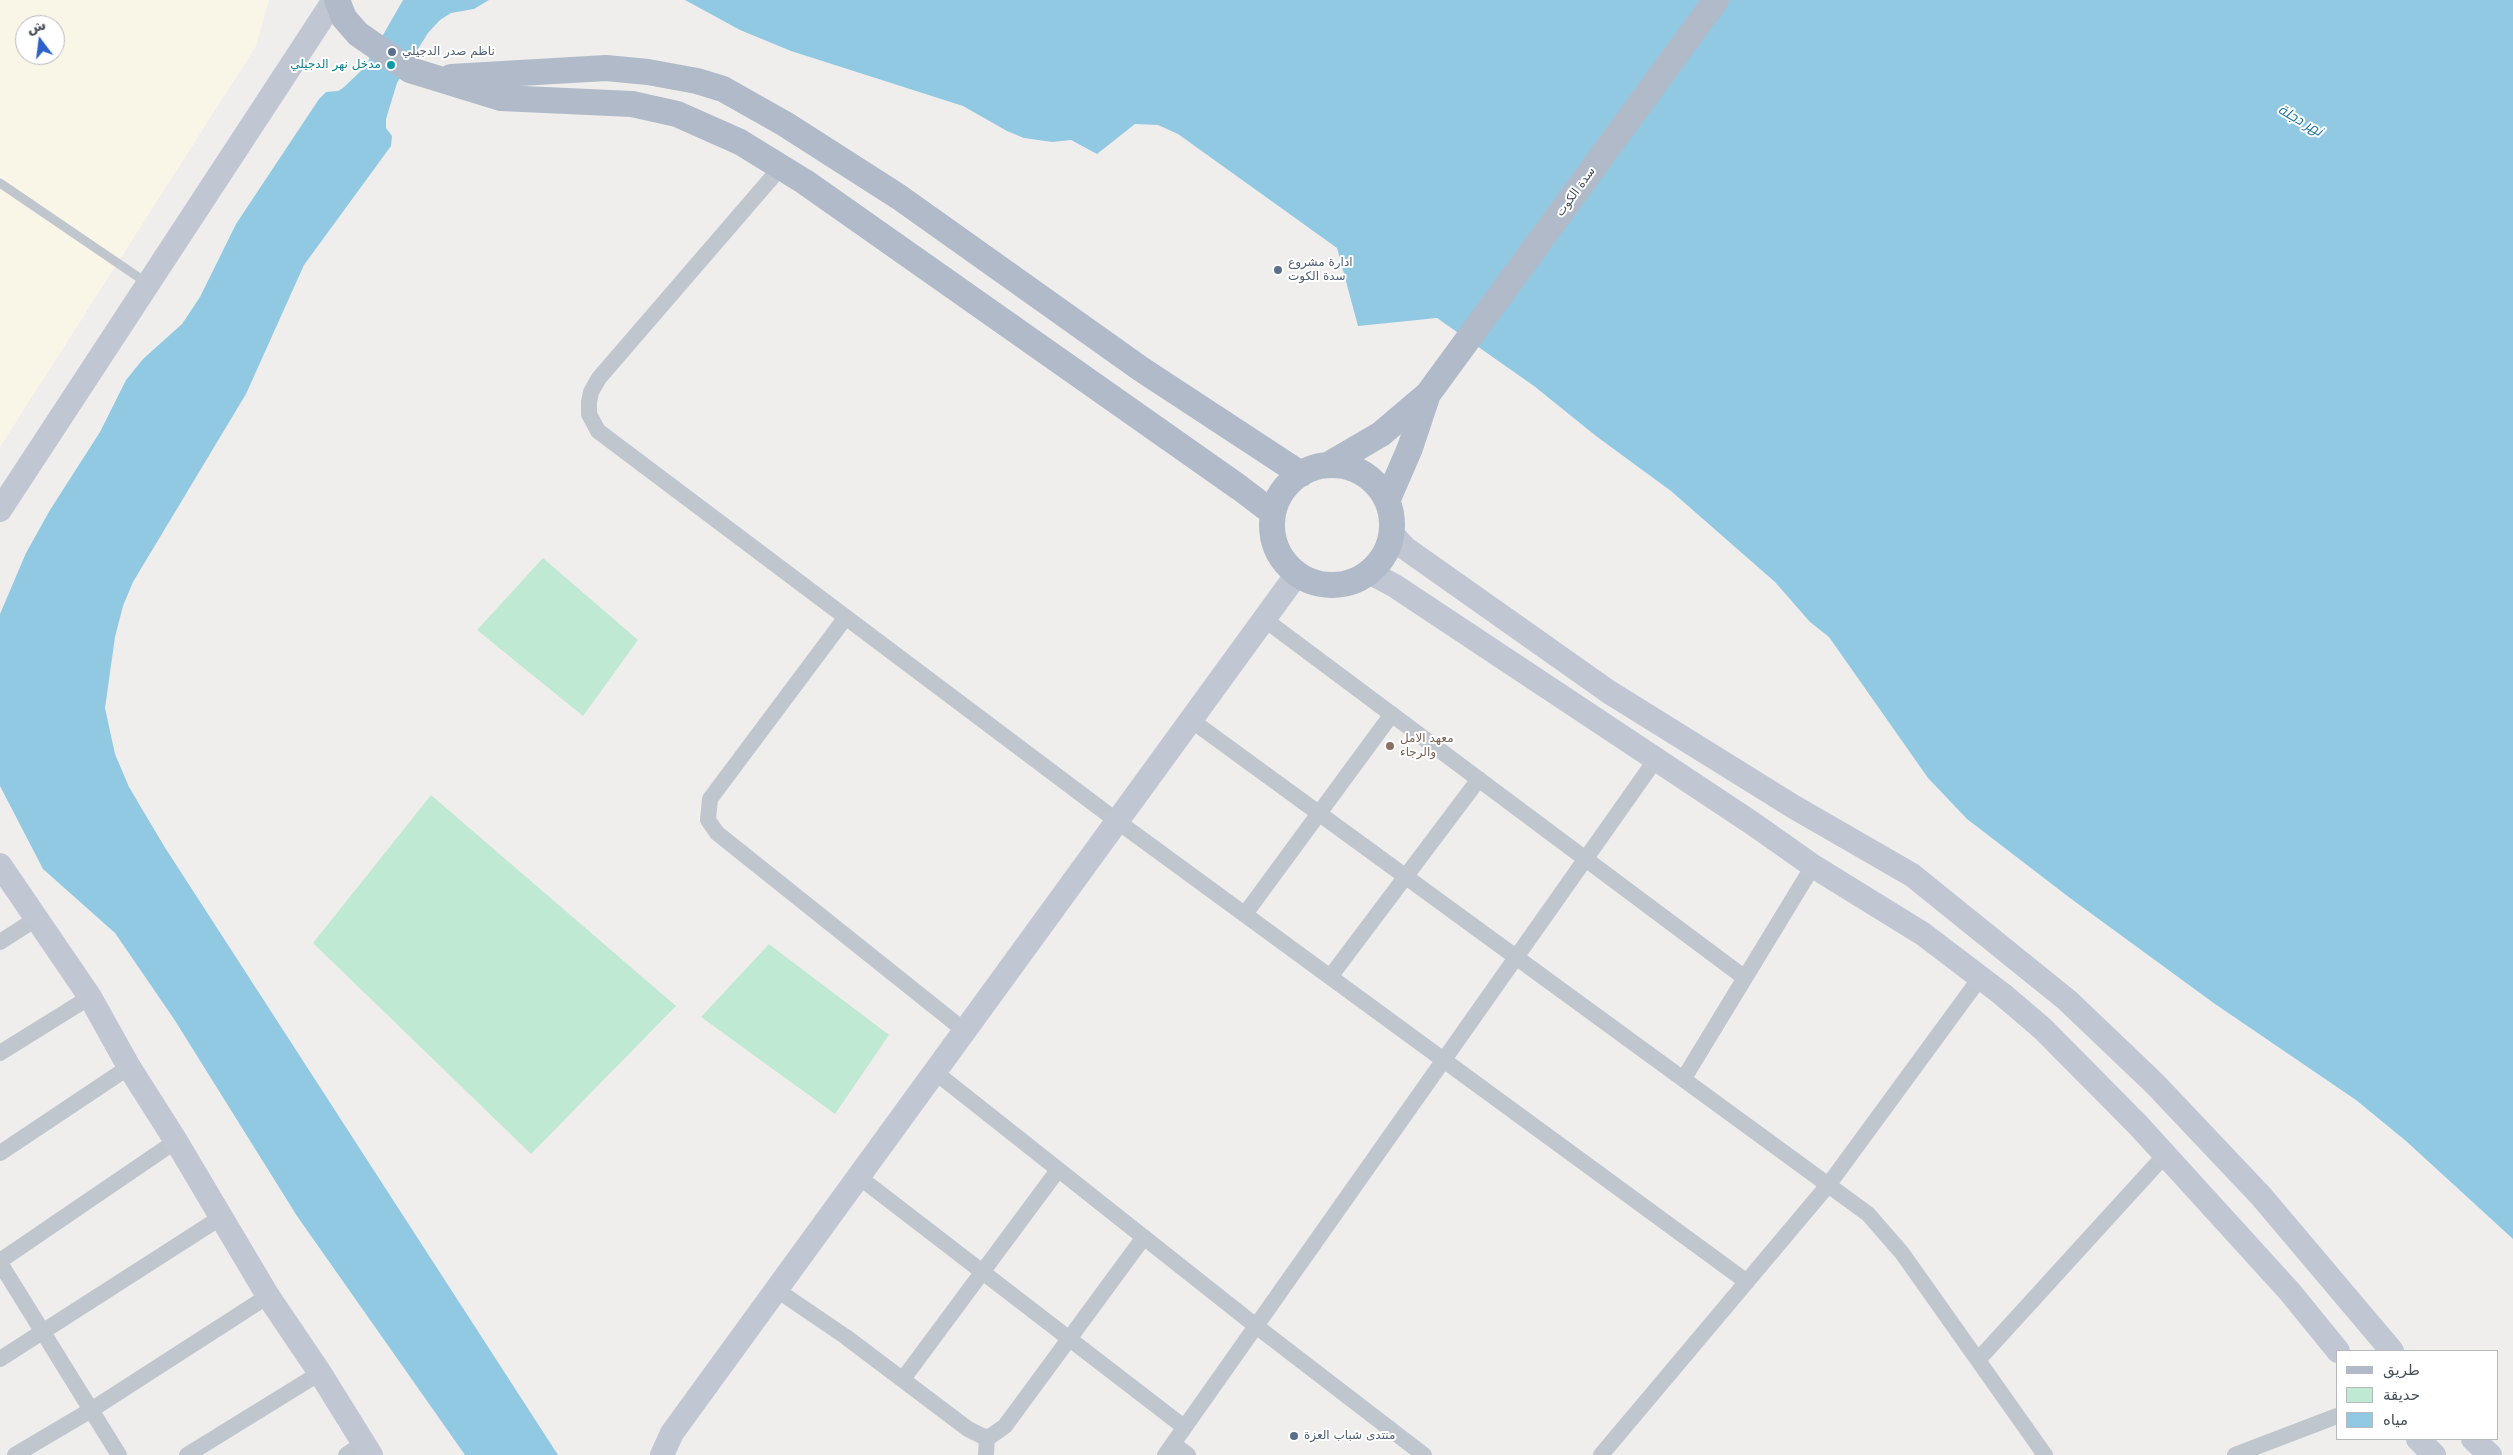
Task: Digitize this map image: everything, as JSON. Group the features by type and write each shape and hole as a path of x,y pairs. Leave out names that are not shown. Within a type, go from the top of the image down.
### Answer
{"main road":[{"path":"336,0 344,18 358,34 410,70 438,77 501,98 632,104 677,114 740,142 781,167 1216,471 1272,514"},
{"path":"0,510 336,0"},
{"name":"سدة الكوت","path":"1432,389 1716,0"},
{"path":"438,77 606,68 648,72 697,81 723,90 785,124 899,197 1141,369 1301,474"},
{"path":"1328,465 1346,467 1363,474 1377,486 1387,501 1391,516 1391,533 1383,555 1368,572 1352,582 1333,585 1314,582 1297,574 1284,562 1276,547 1272,530 1272,514 1278,498 1288,484 1301,474 1328,465 1381,434 1432,389"},
{"path":"1387,501 1410,448 1432,389"},
{"path":"1391,533 1405,548 1608,692 1770,792 1912,876 2067,1000 2155,1084 2261,1196 2391,1350"},
{"path":"1368,572 1395,586 1752,823 1813,866 1923,934 1980,978 2043,1029 2165,1155 2290,1292 2337,1350"},
{"path":"662,1455 672,1433 1297,574"},
{"path":"1752,823 1770,792"},
{"path":"0,865 90,997 129,1067 176,1141 220,1218 268,1296 320,1372 360,1451"},
{"path":"2418,1440 2434,1455"},
{"path":"2474,1440 2490,1455"}],"street":[{"path":"781,167 598,378 590,392 589,414 598,431 1117,821 1747,1282"},
{"path":"846,618 710,799 708,820 717,833 965,1031"},
{"path":"1264,619 1745,978"},
{"path":"1245,914 1318,812 1392,714"},
{"path":"1191,720 1517,956 1868,1214 1884,1231 2045,1455"},
{"path":"1188,1455 1169,1450 1656,759"},
{"path":"1330,977 1479,779"},
{"path":"1684,1078 1813,866"},
{"path":"0,942 36,919"},
{"path":"1600,1455 1829,1184 1980,978"},
{"path":"0,1054 90,997"},
{"path":"0,1153 129,1067"},
{"path":"935,1072 1256,1326 1424,1455"},
{"path":"119,1455 0,1262 176,1141"},
{"path":"1978,1360 2165,1155"},
{"path":"903,1379 1058,1170"},
{"path":"859,1177 1184,1427"},
{"path":"0,1359 220,1218"},
{"path":"777,1290 846,1337 978,1436 987,1437 1005,1426 1144,1238"},
{"path":"15,1455 91,1410 268,1296"},
{"path":"187,1455 320,1372"},
{"path":"2236,1455 2336,1416"},
{"path":"986,1455 987,1437"},
{"path":"2417,1440 2424,1455"}],"lane":[{"path":"0,183 148,284"}],"shaded area":[{"path":"0,0 269,0 256,46 0,447"}],"green space":[{"path":"543,558 638,640 583,716 477,630"},
{"path":"431,795 676,1006 531,1154 313,943"},
{"path":"769,944 889,1035 835,1114 701,1017"}],"water":[{"path":"403,0 489,0 474,9 451,13 440,20 428,33 397,83 386,119 386,128 392,136 391,146 304,265 246,394 133,582 123,606 115,637 105,708 115,754 129,787 164,846 558,1455 465,1455 297,1216 174,1019 115,933 43,869 0,786 0,614 26,553 50,510 100,432 126,380 143,359 182,324 200,297 236,224 319,99 326,92 338,91 343,88 364,68"},
{"name":"نهر دجلة","path":"685,0 2513,0 2513,1239 2406,1141 2356,1100 2215,1004 2070,898 1967,819 1928,778 1829,637 1810,622 1775,582 1671,491 1596,436 1534,386 1437,318 1358,326 1337,248 1178,134 1158,125 1135,124 1097,154 1071,140 1052,142 1024,138 1007,131 963,106 791,51 740,30"}],"place":[{"name":"ناظم صدر الدجيلي","path":"392,52"},
{"name":"مدخل نهر الدجيلي","path":"391,65"},
{"name":"ادارة مشروع سدة الكوت","path":"1278,270"},
{"name":"معهد الامل والرجاء","path":"1390,746"},
{"name":"منتدى شباب العزة","path":"1294,1436"}]}
